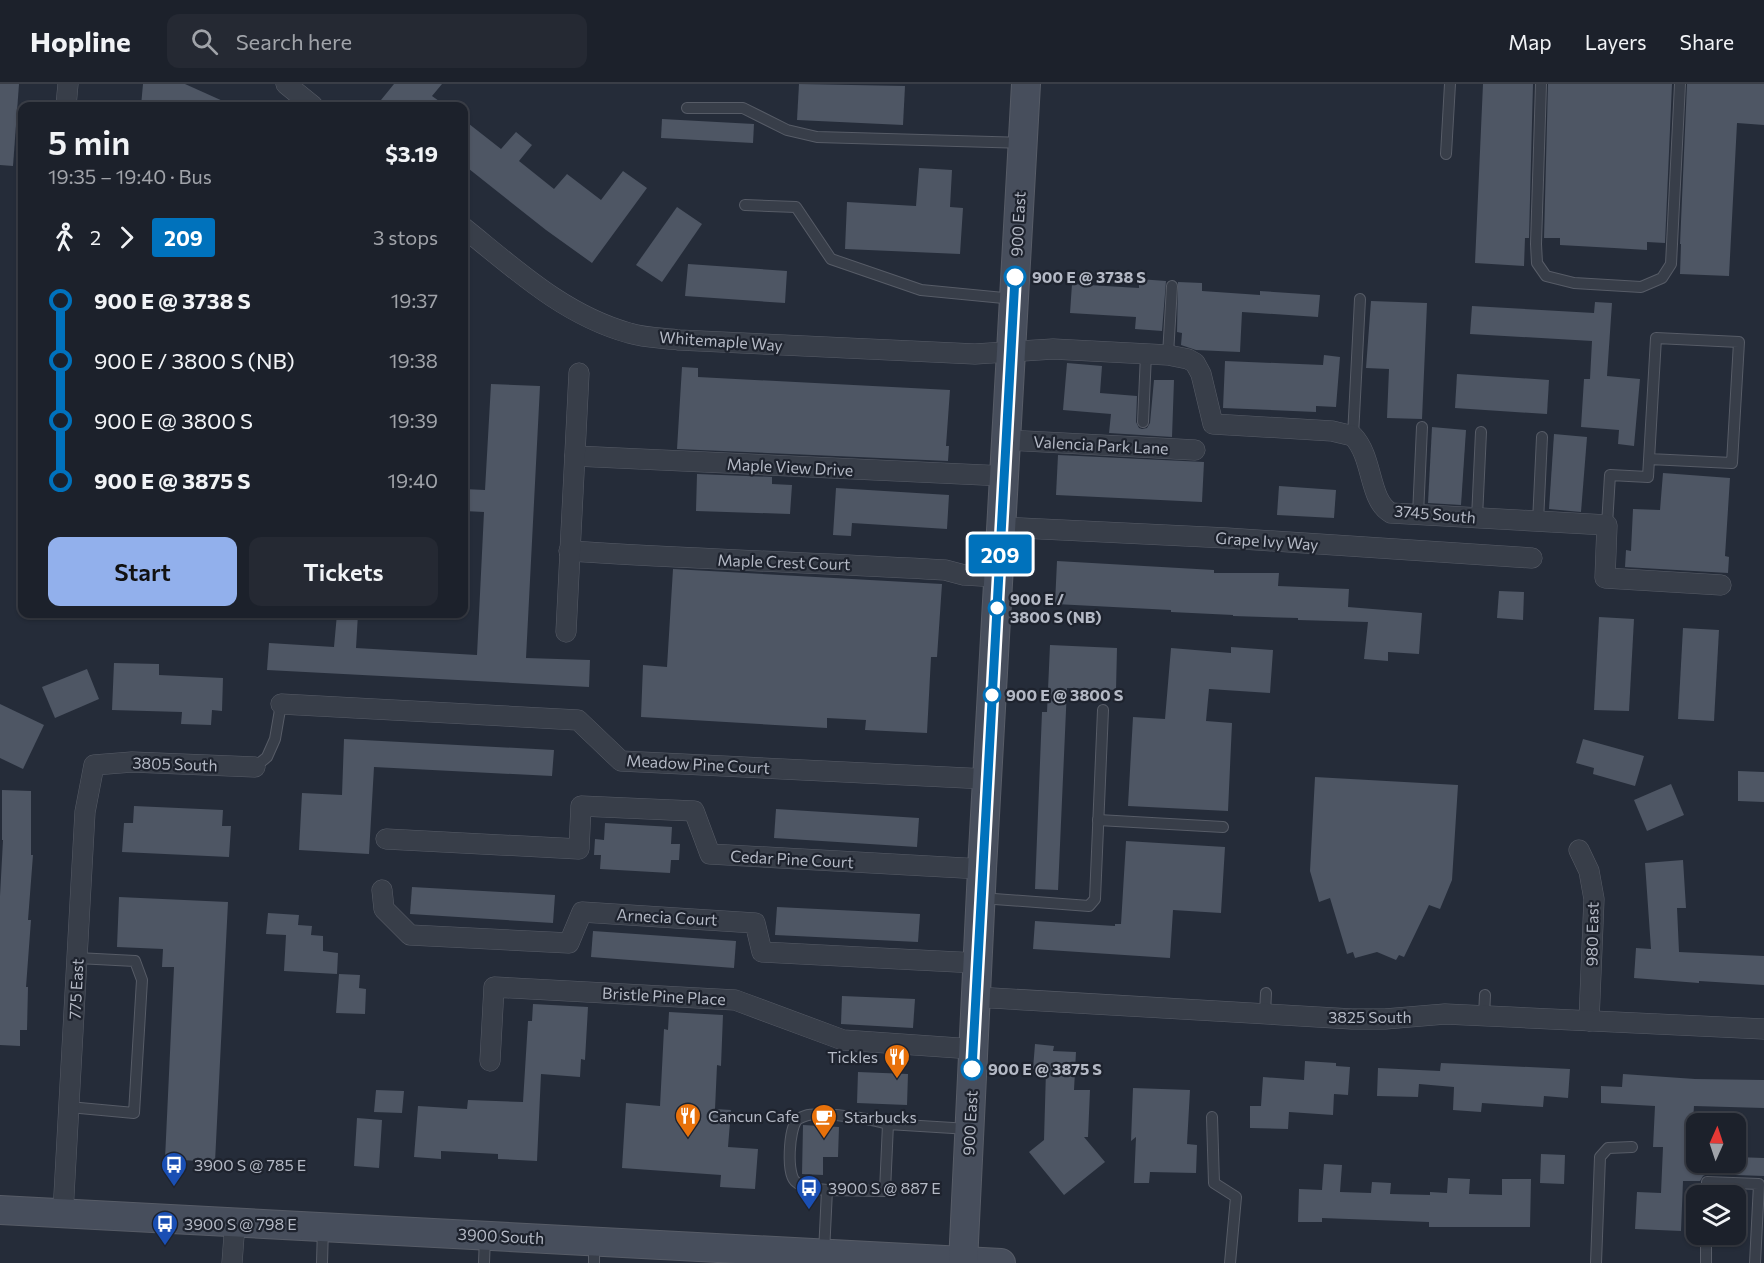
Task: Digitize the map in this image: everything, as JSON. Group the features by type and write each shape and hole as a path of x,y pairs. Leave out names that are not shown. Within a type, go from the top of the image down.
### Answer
{"main road":[{"name":"900 East","path":"963,1262 980,898 1026,84"},
{"name":"3900 South","path":"0,1210 323,1227 485,1249 594,1252 660,1250 740,1256 1001,1263"}],"street":[{"path":"66,102 68,84"},
{"path":"286,84 308,102"},
{"name":"Whitemaple Way","path":"468,231 549,296 590,320 631,334 703,341 975,354 1012,352"},
{"path":"1012,352 1053,348 1168,355 1188,359 1195,363 1201,374 1213,424 1332,431 1353,436"},
{"path":"566,632 579,372"},
{"name":"3745 South","path":"1353,436 1365,452 1375,492 1385,509 1391,513 1608,525"},
{"name":"Valencia Park Lane","path":"1007,440 1195,450"},
{"name":"Maple View Drive","path":"575,456 1005,476"},
{"path":"1608,525 1605,578 1721,585"},
{"name":"Grape Ivy Way","path":"1001,527 1227,538 1532,558"},
{"name":"Maple Crest Court","path":"569,551 945,570 964,575 999,577"},
{"name":"Meadow Pine Court","path":"281,704 578,720 621,761 987,779"},
{"name":"3805 South","path":"94,765 132,762 255,767"},
{"name":"775 East","path":"63,1213 85,812 94,765"},
{"name":"Cedar Pine Court","path":"386,839 579,849 581,806 683,810 694,811 710,854 982,869"},
{"name":"980 East","path":"1579,850 1588,872 1594,899 1589,1021"},
{"name":"Arnecia Court","path":"382,890 384,909 410,935 568,943 582,912 755,922 762,952 977,963"},
{"name":"Bristle Pine Place","path":"490,1061 494,987 735,1000 843,1040 973,1049"},
{"name":"3825 South","path":"975,997 1352,1019 1445,1014 1764,1029"},
{"path":"232,1263 235,1222"}],"lane":[{"path":"1446,153 1450,84"},
{"path":"1541,84 1537,263 1546,276 1574,283 1641,287 1662,278 1671,264 1680,84"},
{"path":"687,108 742,108 787,130 817,137 1023,143"},
{"path":"745,205 796,207 831,259 921,290 1014,299"},
{"path":"1168,355 1172,286"},
{"path":"1353,436 1360,299"},
{"path":"1608,525 1610,475 1648,477 1649,459 1656,338 1738,342 1732,463 1649,459"},
{"path":"1143,422 1146,354"},
{"path":"1418,515 1422,427"},
{"path":"1477,518 1481,432"},
{"path":"1538,522 1542,437"},
{"path":"255,767 267,758 275,739 281,704"},
{"path":"980,898 1089,906 1095,899 1103,710"},
{"path":"1098,820 1223,827"},
{"path":"69,1107 134,1113 142,980 135,961 77,958"},
{"path":"1265,1014 1266,993"},
{"path":"1484,1016 1485,995"},
{"path":"888,1124 885,1191 827,1190 795,1182 790,1173 792,1132 796,1121 807,1115 868,1118 888,1124 970,1129"},
{"path":"1212,1117 1214,1183 1236,1197 1230,1263"},
{"path":"1596,1263 1600,1156 1608,1148 1632,1147"},
{"path":"1707,1185 1707,1182 1759,1184 1755,1263"},
{"path":"810,1257 827,1190"},
{"path":"322,1263 323,1227"},
{"path":"1706,1245 1706,1263"}],"building":[{"path":"0,84 19,84 13,166 0,165"},
{"path":"143,84 185,84 225,102 141,102"},
{"path":"394,84 442,84 432,96 440,102 384,102 381,100"},
{"path":"799,84 905,86 903,125 797,120"},
{"path":"1483,84 1533,84 1529,238 1525,238 1524,266 1475,263"},
{"path":"1548,84 1672,84 1665,243 1647,242 1647,250 1560,245 1560,238 1544,238"},
{"path":"1687,84 1764,84 1764,125 1737,123 1729,276 1680,274"},
{"path":"662,119 754,124 753,143 661,138"},
{"path":"468,123 501,149 516,132 532,145 519,161 554,189 567,174 601,200 623,171 647,188 592,263 468,168"},
{"path":"919,168 952,170 950,207 963,208 960,254 845,249 847,202 916,206"},
{"path":"677,207 702,224 662,282 636,265"},
{"path":"688,264 787,271 785,303 685,296"},
{"path":"1139,279 1166,281 1162,331 1135,329 1136,317 1070,313 1072,284 1139,288"},
{"path":"1178,282 1202,283 1202,291 1260,295 1260,291 1320,295 1318,317 1242,312 1240,352 1196,350 1181,345 1182,333 1177,332"},
{"path":"1371,301 1427,303 1422,419 1387,418 1389,369 1366,368"},
{"path":"1595,302 1612,303 1607,376 1640,379 1634,446 1618,444 1619,430 1581,427 1584,379 1590,379 1592,341 1470,334 1472,306 1594,313"},
{"path":"1324,355 1340,357 1336,407 1316,406 1316,412 1223,408 1225,361 1323,365"},
{"path":"1067,363 1102,366 1100,393 1137,396 1136,422 1142,429 1147,428 1150,423 1154,380 1174,380 1172,437 1109,433 1111,414 1063,410"},
{"path":"682,367 698,368 698,377 950,390 946,446 949,446 948,461 677,449"},
{"path":"1457,374 1549,380 1547,414 1455,408"},
{"path":"491,384 540,386 526,658 590,660 589,687 267,670 269,643 334,647 337,618 358,618 356,648 477,655 484,512 468,511 468,489 485,490"},
{"path":"1432,427 1466,430 1461,505 1428,503"},
{"path":"1554,434 1587,437 1581,512 1549,509"},
{"path":"1058,455 1204,462 1202,502 1056,495"},
{"path":"1663,473 1730,478 1725,556 1729,557 1728,573 1625,567 1626,550 1631,551 1633,509 1660,510"},
{"path":"697,474 772,477 772,484 792,485 790,514 696,511"},
{"path":"1279,486 1336,490 1334,518 1277,515"},
{"path":"836,488 949,495 947,529 852,523 851,536 833,535"},
{"path":"1057,561 1214,570 1214,573 1279,573 1278,586 1349,589 1348,607 1422,613 1419,654 1388,652 1388,661 1364,659 1368,622 1298,620 1298,618 1055,604"},
{"path":"673,569 942,584 937,657 931,657 927,733 865,730 866,720 827,718 827,728 641,717 643,665 667,667"},
{"path":"1499,591 1524,592 1523,620 1497,618"},
{"path":"1599,617 1634,619 1629,711 1594,710"},
{"path":"1683,628 1719,630 1714,721 1678,719"},
{"path":"1050,645 1117,648 1116,690 1067,688 1058,890 1035,889 1042,712 1047,712"},
{"path":"1231,647 1273,650 1270,693 1209,689 1206,721 1232,723 1228,811 1128,806 1133,717 1165,719 1171,648 1231,653"},
{"path":"114,663 159,664 159,675 223,678 222,711 212,710 211,725 181,724 182,712 112,710"},
{"path":"87,669 99,699 55,718 42,687"},
{"path":"0,704 44,725 23,769 0,758"},
{"path":"344,739 554,750 552,776 374,767 369,854 299,850 302,793 342,795"},
{"path":"1583,739 1644,756 1635,786 1593,774 1594,768 1576,763"},
{"path":"1738,771 1764,772 1764,802 1738,801"},
{"path":"1315,777 1458,785 1452,880 1440,909 1429,905 1404,957 1399,955 1396,960 1377,952 1355,958 1353,952 1347,954 1330,898 1319,902 1310,871"},
{"path":"1671,784 1684,815 1647,831 1634,800"},
{"path":"2,790 31,791 31,855 33,855 28,920 31,920 26,987 28,987 27,1030 20,1030 20,1046 0,1045"},
{"path":"134,806 223,810 222,826 231,826 229,857 122,852 124,823 133,823"},
{"path":"776,809 919,818 917,847 774,838"},
{"path":"605,823 672,827 671,844 680,844 679,860 671,860 670,873 600,869 601,855 594,855 595,839 604,840"},
{"path":"1126,841 1225,847 1221,913 1173,910 1170,958 1033,949 1035,921 1115,926 1115,924 1121,924"},
{"path":"1683,860 1686,908 1677,908 1679,952 1764,956 1764,985 1634,978 1636,948 1651,949 1645,863"},
{"path":"412,887 555,895 553,923 410,914"},
{"path":"119,897 228,902 215,1162 165,1159 174,967 162,967 163,949 117,947"},
{"path":"777,907 920,914 918,942 775,935"},
{"path":"268,913 299,915 298,925 312,926 311,935 323,936 323,951 338,953 337,974 284,971 286,935 266,934"},
{"path":"593,931 736,941 734,968 591,957"},
{"path":"339,974 360,975 359,988 366,989 365,1014 336,1013"},
{"path":"842,996 915,999 913,1028 841,1024"},
{"path":"533,1004 588,1007 585,1060 581,1059 580,1077 541,1074 537,1161 498,1159 498,1154 441,1151 441,1159 414,1157 418,1106 467,1109 468,1100 523,1102 528,1021 532,1021"},
{"path":"669,1012 723,1015 721,1066 717,1065 715,1109 731,1110 728,1147 758,1149 755,1189 720,1187 721,1175 622,1168 626,1103 660,1106 664,1029 668,1030"},
{"path":"1035,1044 1054,1046 1053,1051 1076,1052 1074,1090 1090,1090 1088,1137 1084,1137 1105,1162 1064,1195 1029,1152 1044,1140 1046,1070 1033,1069"},
{"path":"1305,1061 1336,1063 1336,1066 1350,1067 1348,1095 1334,1094 1333,1115 1289,1112 1288,1129 1250,1128 1250,1106 1261,1106 1263,1077 1304,1080"},
{"path":"1441,1063 1570,1069 1568,1098 1544,1096 1543,1107 1482,1103 1481,1112 1453,1110 1454,1087 1419,1084 1418,1097 1377,1096 1378,1068 1440,1071"},
{"path":"858,1072 908,1074 907,1105 857,1103"},
{"path":"1623,1074 1695,1079 1764,1080 1764,1108 1694,1106 1694,1113 1686,1113 1686,1173 1746,1173 1746,1157 1764,1158 1764,1176 1707,1174 1700,1181 1683,1181 1681,1231 1635,1229 1637,1192 1661,1193 1663,1147 1653,1147 1655,1106 1601,1103 1601,1086 1622,1087"},
{"path":"1133,1088 1190,1090 1187,1144 1197,1145 1196,1173 1150,1172 1149,1183 1134,1183 1136,1137 1131,1141"},
{"path":"376,1090 404,1091 402,1113 374,1112"},
{"path":"357,1118 382,1120 379,1168 354,1166"},
{"path":"803,1125 839,1127 838,1157 823,1157 823,1175 802,1174"},
{"path":"1541,1154 1565,1155 1564,1184 1540,1183"},
{"path":"1324,1164 1342,1165 1340,1192 1371,1193 1372,1182 1391,1183 1390,1194 1447,1193 1448,1178 1470,1179 1469,1194 1502,1195 1502,1179 1531,1179 1530,1227 1429,1227 1429,1222 1322,1218 1322,1222 1298,1222 1299,1189 1322,1190"}],"bus line":[{"name":"209","path":"972,1069 1015,277"}],"place":[{"name":"900 E @ 3738 S","path":"1015,277"},
{"name":"900 E / 3800 S (NB)","path":"997,608"},
{"name":"900 E @ 3800 S","path":"992,695"},
{"name":"900 E @ 3875 S","path":"972,1069"},
{"name":"Tickles","path":"897,1080"},
{"name":"Cancun Cafe","path":"688,1139"},
{"name":"Starbucks","path":"824,1140"},
{"name":"3900 S @ 785 E","path":"174,1188"},
{"name":"3900 S @ 887 E","path":"809,1211"},
{"name":"3900 S @ 798 E","path":"165,1247"}]}
